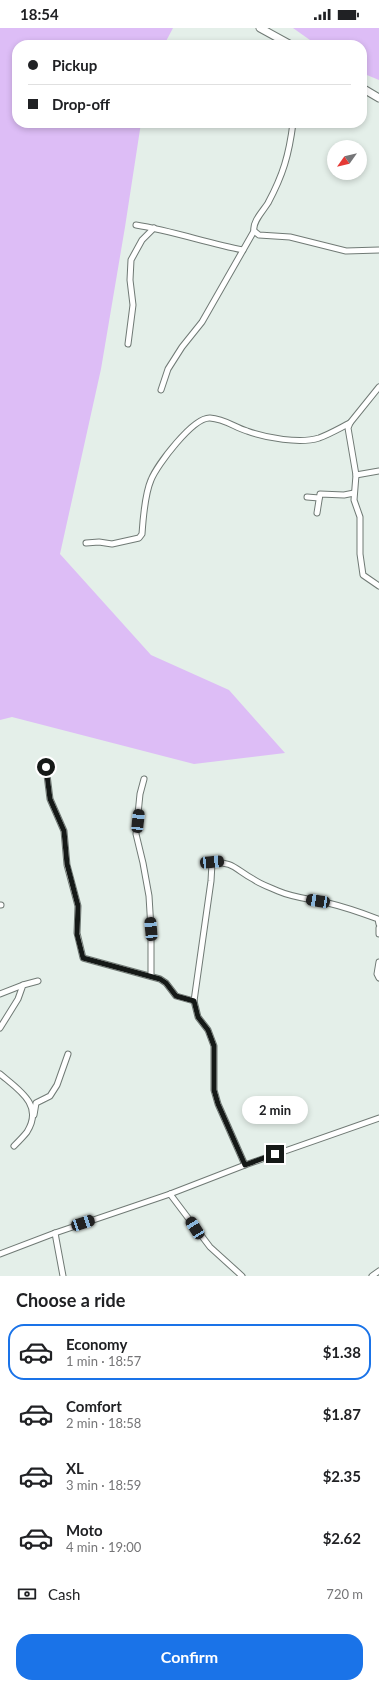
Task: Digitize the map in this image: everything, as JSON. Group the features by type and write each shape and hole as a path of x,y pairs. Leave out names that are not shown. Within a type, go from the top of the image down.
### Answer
{"highway":[{"path":"260,28 282,40"},
{"path":"367,91 379,98"}],"street":[{"path":"161,390 168,369 182,347 202,322 254,231 254,225 267,205 283,173 289,152 292,128"},
{"path":"136,225 243,250"},
{"path":"128,344 133,305 130,280 131,260 142,240 154,228"},
{"path":"254,231 259,235 290,237 346,251 379,250"},
{"path":"379,387 348,428 356,475 354,500 360,524 360,554 363,576 379,586"},
{"path":"86,543 99,542 112,544 139,538 142,534 146,500 151,480 163,461 189,428 201,419 209,418 226,421 257,435 303,442 319,438 350,424"},
{"path":"356,475 379,471"},
{"path":"317,513 320,494 344,495 354,493"},
{"path":"307,497 319,498"},
{"path":"46,767 50,799 64,831 67,864 78,906 77,934 83,958 160,979 166,983 176,996 194,1001"},
{"path":"144,779 140,794 136,834 149,896 151,976"},
{"path":"245,1165 218,1104 214,1090 214,1046 210,1034 198,1017 194,1001 211,881 212,862 224,862 238,868 252,879 279,891 360,912 378,919 379,924"},
{"path":"379,928 379,934"},
{"path":"379,962 377,974 379,978"},
{"path":"0,994 38,981"},
{"path":"0,1028 18,1000 23,985"},
{"path":"14,1146 26,1132 33,1118 36,1103 50,1096 57,1085 68,1054"},
{"path":"0,1074 28,1099 33,1118"},
{"path":"0,1254 379,1118"},
{"path":"170,1194 210,1247 242,1276"},
{"path":"55,1233 63,1276"},
{"path":"372,1276 379,1271"}],"shaded area":[{"path":"0,28 173,28 167,40 12,40 12,128 140,128 101,369 60,554 151,655 229,690 285,753 194,764 12,717 0,720"},
{"path":"293,28 379,28 379,80 367,75 367,40 310,40"}],"route":[{"path":"46,767 48,773 50,799 64,831 67,864 78,906 77,934 83,958 160,979 166,983 176,996 194,1001 200,1022 208,1030 214,1046 214,1090 218,1104 245,1165 275,1154"}]}
